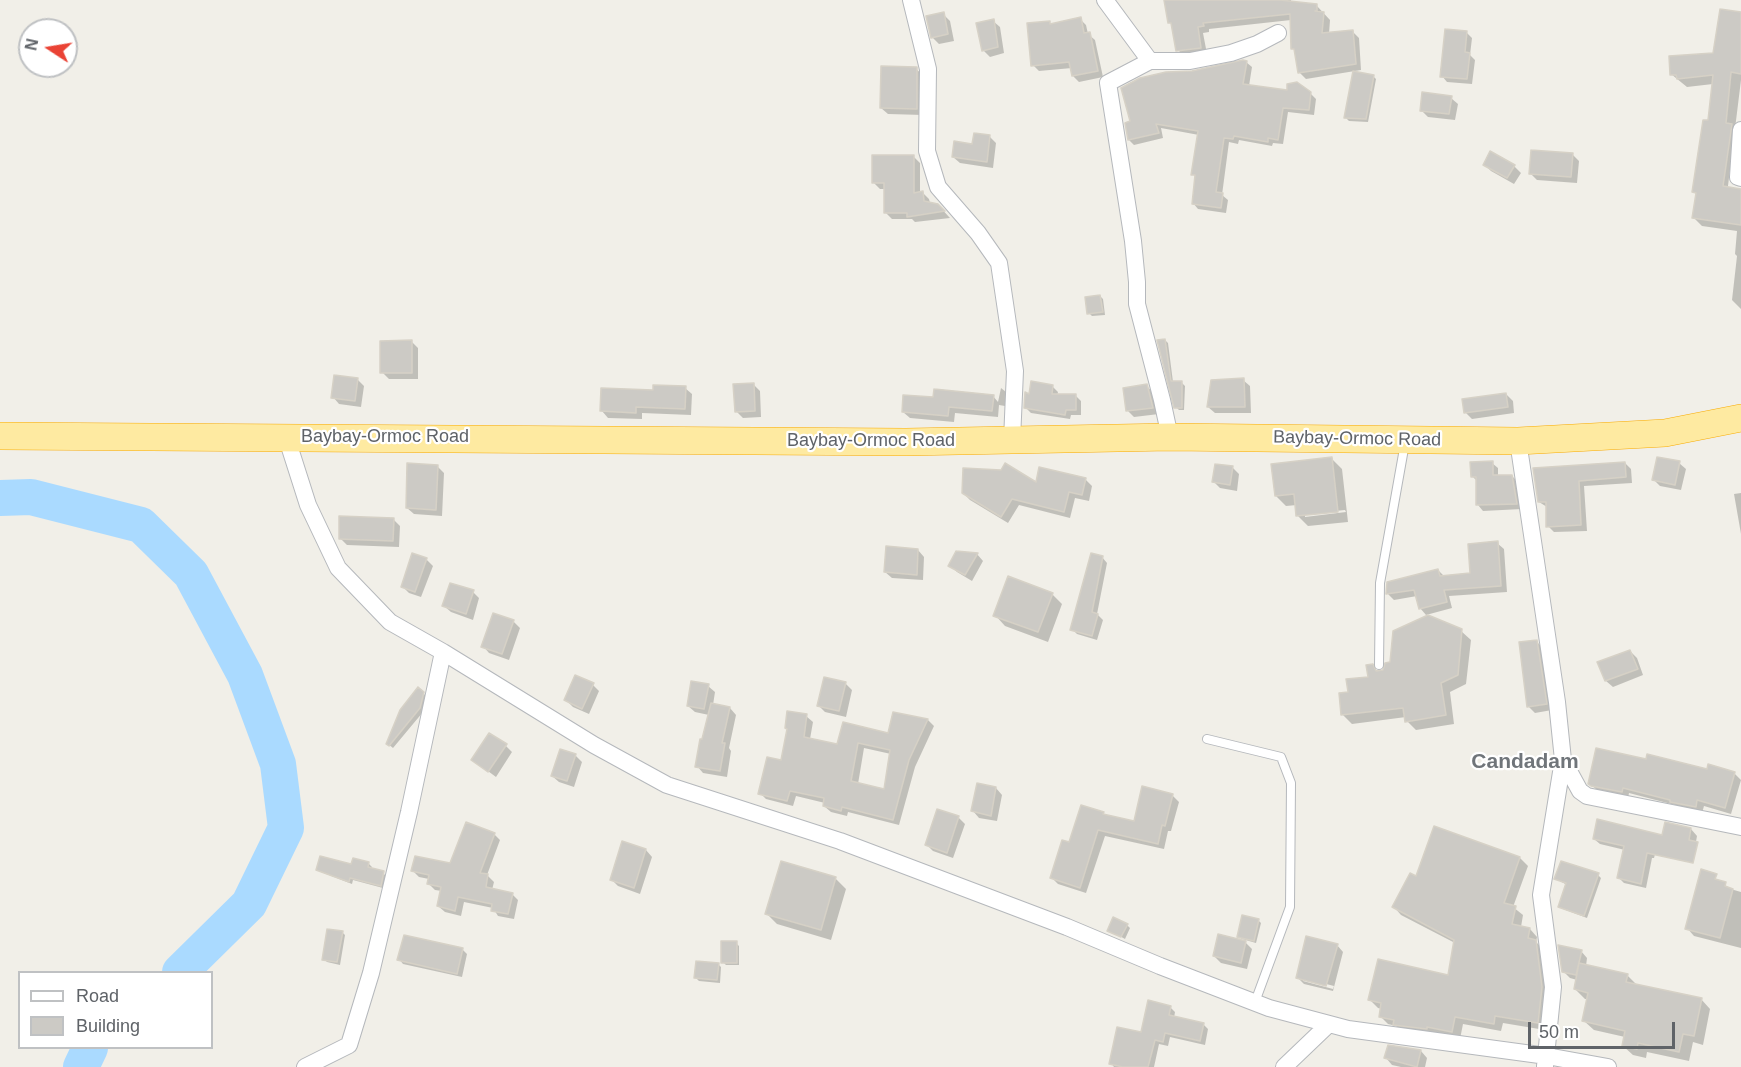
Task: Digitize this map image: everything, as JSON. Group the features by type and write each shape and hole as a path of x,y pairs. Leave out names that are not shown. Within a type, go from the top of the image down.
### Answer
{"highway":[{"name":"Baybay-Ormoc Road","path":"0,436 285,436 906,442 1170,437 1518,441 1665,433 1741,418"}],"street":[{"path":"911,0 928,69 927,151 938,188 978,233 999,263 1015,372 1012,440"},
{"path":"1105,0 1150,61"},
{"path":"1170,437 1137,304 1133,242 1107,84 1150,61 1190,61 1231,53 1257,44 1278,33"},
{"path":"1741,130 1738,177 1741,178"},
{"path":"285,436 308,505 338,568 390,622 594,745 668,785 840,842 1067,927 1255,1002 1348,1029 1546,1061 1608,1067"},
{"path":"1518,441 1557,702 1563,760 1541,895 1553,987 1546,1061"},
{"path":"305,1067 349,1045 371,973 410,812 443,652"},
{"path":"1563,760 1580,791 1587,796 1741,827"},
{"path":"1284,1067 1329,1024"}],"lane":[{"path":"1379,665 1380,583 1406,440"},
{"path":"1207,739 1281,757 1291,783 1290,907 1255,1002"}],"building":[{"path":"1164,0 1280,0 1317,4 1317,11 1315,11 1324,12 1322,33 1353,30 1356,64 1298,73 1294,49 1291,49 1290,14 1203,23 1204,26 1198,27 1201,48 1176,51"},
{"path":"1720,9 1741,12 1741,74 1731,72 1726,123 1732,124 1723,186 1741,189 1741,225 1692,218 1696,193 1692,192 1703,120 1708,120 1713,75 1677,79 1676,75 1670,75 1669,56 1713,53"},
{"path":"944,12 948,34 931,38 926,16"},
{"path":"1081,17 1084,33 1090,32 1098,71 1072,76 1069,62 1031,66 1027,23 1050,21 1050,24"},
{"path":"994,19 998,47 982,51 976,23"},
{"path":"1445,29 1467,31 1465,52 1470,53 1467,79 1440,77"},
{"path":"1247,61 1243,84 1287,90 1287,84 1297,82 1311,92 1309,110 1283,108 1278,140 1268,138 1268,142 1234,136 1233,139 1224,138 1216,192 1223,193 1221,208 1192,204 1195,175 1191,175 1198,131 1156,124 1159,133 1128,140 1125,123 1130,121 1121,88 1140,78 1166,72 1192,71"},
{"path":"881,66 917,67 917,109 880,108"},
{"path":"1353,71 1374,75 1366,119 1344,118"},
{"path":"1422,92 1452,96 1449,114 1420,111"},
{"path":"974,133 990,135 987,162 952,157 954,141 972,144"},
{"path":"1531,150 1573,153 1571,177 1529,174"},
{"path":"1490,151 1515,165 1507,178 1483,165"},
{"path":"872,155 914,155 914,193 923,191 924,201 938,204 945,211 907,217 907,213 884,213 884,183 872,183"},
{"path":"1100,295 1103,312 1087,314 1085,297"},
{"path":"1165,339 1171,381 1182,381 1182,408 1174,408 1157,340"},
{"path":"412,340 412,373 380,373 380,341"},
{"path":"334,375 358,378 355,401 331,398"},
{"path":"1244,378 1245,407 1207,407 1211,380"},
{"path":"1031,381 1053,385 1052,394 1076,394 1076,410 1066,410 1065,415 1024,408 1025,392 1029,394"},
{"path":"754,383 755,411 735,412 733,384"},
{"path":"1147,384 1153,408 1126,411 1123,388"},
{"path":"653,385 686,386 685,409 636,407 636,413 600,411 601,388 653,390"},
{"path":"934,389 994,395 992,411 949,407 948,416 902,412 903,395 933,397"},
{"path":"1506,393 1508,407 1464,413 1462,399"},
{"path":"1332,457 1338,512 1296,516 1294,494 1275,496 1271,464"},
{"path":"1657,457 1680,461 1675,485 1652,480"},
{"path":"1493,461 1493,475 1512,475 1517,504 1476,505 1476,477 1471,477 1470,462"},
{"path":"1625,462 1626,477 1579,481 1581,525 1546,527 1546,502 1538,502 1533,468"},
{"path":"407,463 438,465 436,510 406,508"},
{"path":"1005,463 1036,482 1039,467 1086,478 1082,495 1069,492 1064,512 1012,499 1001,517 962,493 963,468 1001,470"},
{"path":"1215,464 1233,466 1230,485 1212,482"},
{"path":"339,516 394,518 393,541 339,539"},
{"path":"1498,541 1501,586 1444,590 1447,602 1419,609 1414,590 1386,594 1387,582 1438,569 1440,576 1470,573 1468,544"},
{"path":"886,546 918,549 917,575 884,572"},
{"path":"956,551 978,553 965,575 948,566"},
{"path":"412,553 427,558 415,592 401,587"},
{"path":"1091,553 1103,556 1092,612 1098,614 1092,636 1070,630"},
{"path":"1008,576 1053,593 1038,632 993,616"},
{"path":"450,583 474,590 466,614 442,606"},
{"path":"493,613 514,620 502,654 481,647"},
{"path":"1428,615 1462,629 1458,675 1441,683 1446,715 1405,722 1403,708 1341,715 1339,693 1348,692 1346,679 1368,677 1366,665 1373,664 1376,671 1383,670 1385,663 1390,662 1393,631"},
{"path":"1537,640 1547,704 1527,707 1519,642"},
{"path":"1630,650 1638,669 1605,681 1597,662"},
{"path":"575,675 594,683 582,709 564,700"},
{"path":"824,677 846,682 839,711 817,706"},
{"path":"691,681 709,684 704,709 687,706"},
{"path":"418,687 424,692 420,708 389,746 386,744 400,710"},
{"path":"711,703 730,707 722,743 725,743 720,771 695,767 700,739 702,739"},
{"path":"787,711 807,714 804,737 837,744 843,722 888,733 893,712 928,719 909,760 893,820 842,807 841,811 823,806 824,798 790,791 787,801 758,794 767,757 781,760 787,729 785,728","holes":["858,743 890,750 884,789 851,781"]},
{"path":"489,733 507,744 488,772 471,760"},
{"path":"1596,748 1646,759 1647,754 1707,769 1708,764 1735,772 1725,808 1697,800 1696,807 1623,788 1622,792 1591,786 1588,784"},
{"path":"560,749 576,754 567,781 551,776"},
{"path":"977,783 996,787 991,816 971,811"},
{"path":"1142,786 1173,794 1158,844 1098,830 1080,888 1050,878 1062,840 1069,842 1081,805 1104,812 1103,814 1134,821"},
{"path":"937,809 959,816 947,853 925,845"},
{"path":"1597,819 1662,835 1665,822 1691,828 1689,840 1698,842 1693,863 1647,853 1641,884 1617,878 1624,846 1593,839"},
{"path":"466,822 495,833 480,873 488,874 486,887 513,893 508,914 491,911 492,904 458,897 455,911 437,906 441,887 427,884 429,875 411,871 415,856 450,863"},
{"path":"1434,826 1520,857 1504,903 1516,906 1512,924 1530,928 1528,938 1536,940 1542,987 1538,1023 1495,1016 1494,1024 1455,1017 1452,1032 1427,1027 1427,1029 1393,1025 1394,1020 1379,1017 1381,1003 1368,1000 1378,959 1448,975 1454,940 1392,907 1410,873 1416,876"},
{"path":"622,841 646,849 634,888 610,880"},
{"path":"320,856 351,864 353,858 369,862 368,867 384,871 381,886 350,878 349,882 316,870"},
{"path":"781,861 836,877 821,930 765,914"},
{"path":"1561,861 1599,873 1584,916 1558,907 1566,883 1554,879"},
{"path":"1701,869 1717,874 1715,879 1726,882 1725,886 1733,889 1720,938 1685,929"},
{"path":"1242,915 1259,919 1254,941 1237,937"},
{"path":"1113,917 1128,924 1121,937 1107,931"},
{"path":"327,929 343,931 337,962 322,960"},
{"path":"1218,934 1246,941 1241,963 1213,956"},
{"path":"404,935 463,948 457,974 397,960"},
{"path":"1306,936 1338,944 1326,986 1296,978"},
{"path":"721,941 737,941 737,963 721,963"},
{"path":"1558,945 1582,950 1576,975 1562,972"},
{"path":"696,961 719,963 717,980 694,978"},
{"path":"1579,963 1628,974 1626,982 1702,998 1694,1036 1683,1034 1679,1052 1638,1043 1637,1049 1622,1046 1625,1031 1582,1021 1588,993 1574,989"},
{"path":"1148,1000 1171,1006 1169,1015 1204,1023 1200,1041 1165,1033 1163,1042 1155,1040 1148,1067 1123,1067 1109,1064 1117,1027 1141,1032"},
{"path":"1388,1045 1421,1050 1417,1067 1384,1058"}],"waterway":[{"path":"0,498 31,497 141,525 191,574 245,675 278,764 286,828 249,904 181,971"},
{"path":"81,1067 90,1049"}],"district":[{"name":"Candadam","path":"1525,762"}]}
